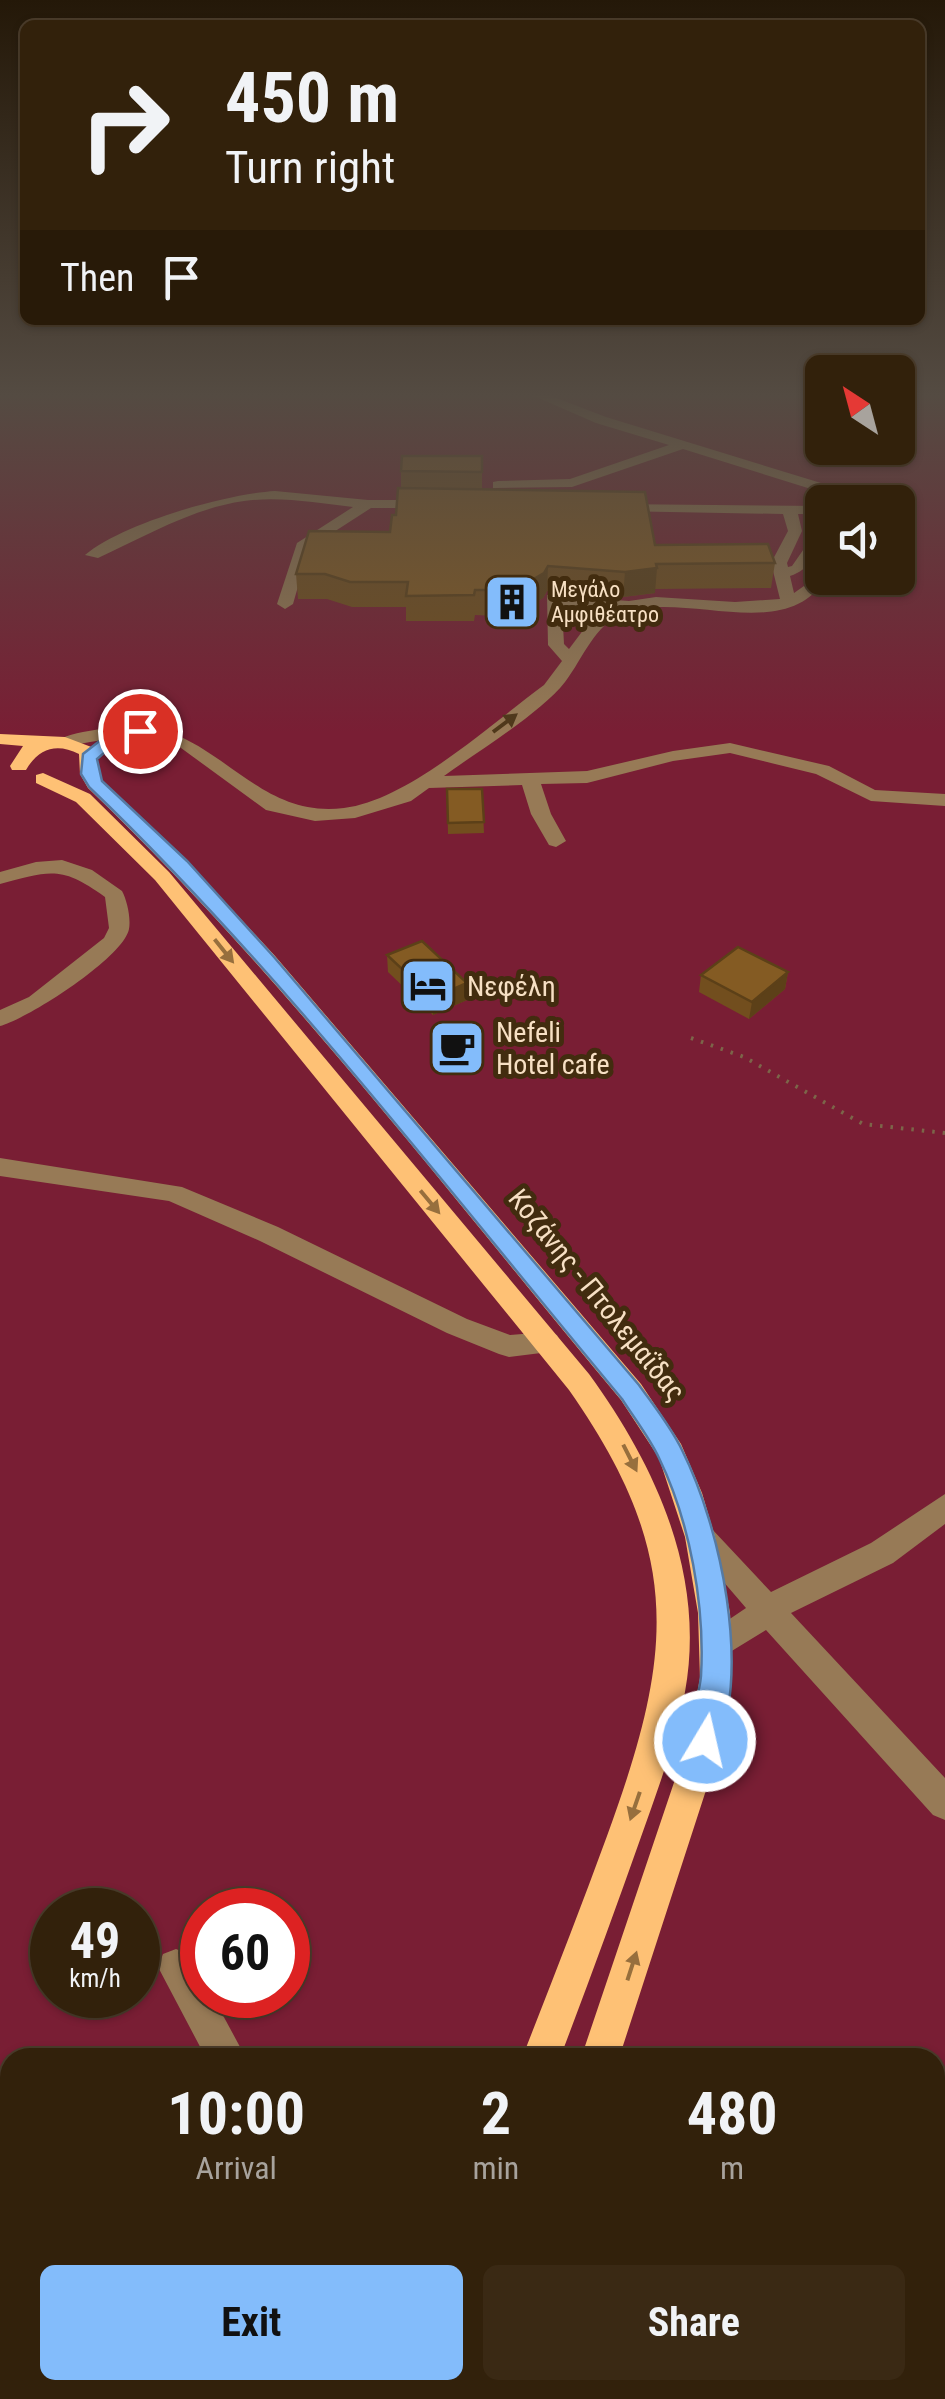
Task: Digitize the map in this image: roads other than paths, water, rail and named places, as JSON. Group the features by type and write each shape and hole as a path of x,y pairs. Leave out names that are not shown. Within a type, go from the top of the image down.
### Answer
{"main road":[{"path":"0,739 83,747 88,760 70,775 30,773"},
{"path":"30,773 26,752 57,742"},
{"path":"0,753 30,773 83,798 162,876 603,1414 638,1475 660,1538 674,1646 666,1704 640,1792 545,2048"},
{"name":"Κοζάνης - Πτολεμαΐδας","path":"88,760 95,784 180,865 267,961 630,1392 671,1453 700,1537 717,1646 705,1741 603,2048"}],"street":[{"path":"93,555 167,520 205,508"},
{"path":"285,604 302,546 362,508"},
{"path":"613,508 805,518"},
{"path":"788,601 779,563 795,531 805,522"},
{"path":"784,576 798,569 805,537"},
{"path":"784,576 805,586"},
{"path":"57,742 118,730 140,731 187,744 263,800 302,813 371,810 428,782 550,689 560,679 569,658 600,622 626,606 788,601 805,592"},
{"path":"569,658 556,645 553,600 625,602 626,606"},
{"path":"88,760 108,742 140,731"},
{"path":"428,782 587,777 674,756 730,748 822,770 871,796 945,800"},
{"path":"530,779 541,814 556,841"},
{"path":"0,878 63,865 84,870 116,895 119,928 113,940 36,1002 0,1019"},
{"path":"0,1167 172,1193 270,1234 457,1326 509,1346 546,1343"},
{"path":"717,1646 768,1610 882,1552 945,1507"},
{"path":"700,1537 945,1803"},
{"path":"176,1967 222,2048"}],"place":[{"name":"Μεγάλο Αμφιθέατρο","path":"512,602"},
{"name":"Νεφέλη","path":"428,986"},
{"name":"Nefeli Hotel cafe","path":"457,1048"}]}
